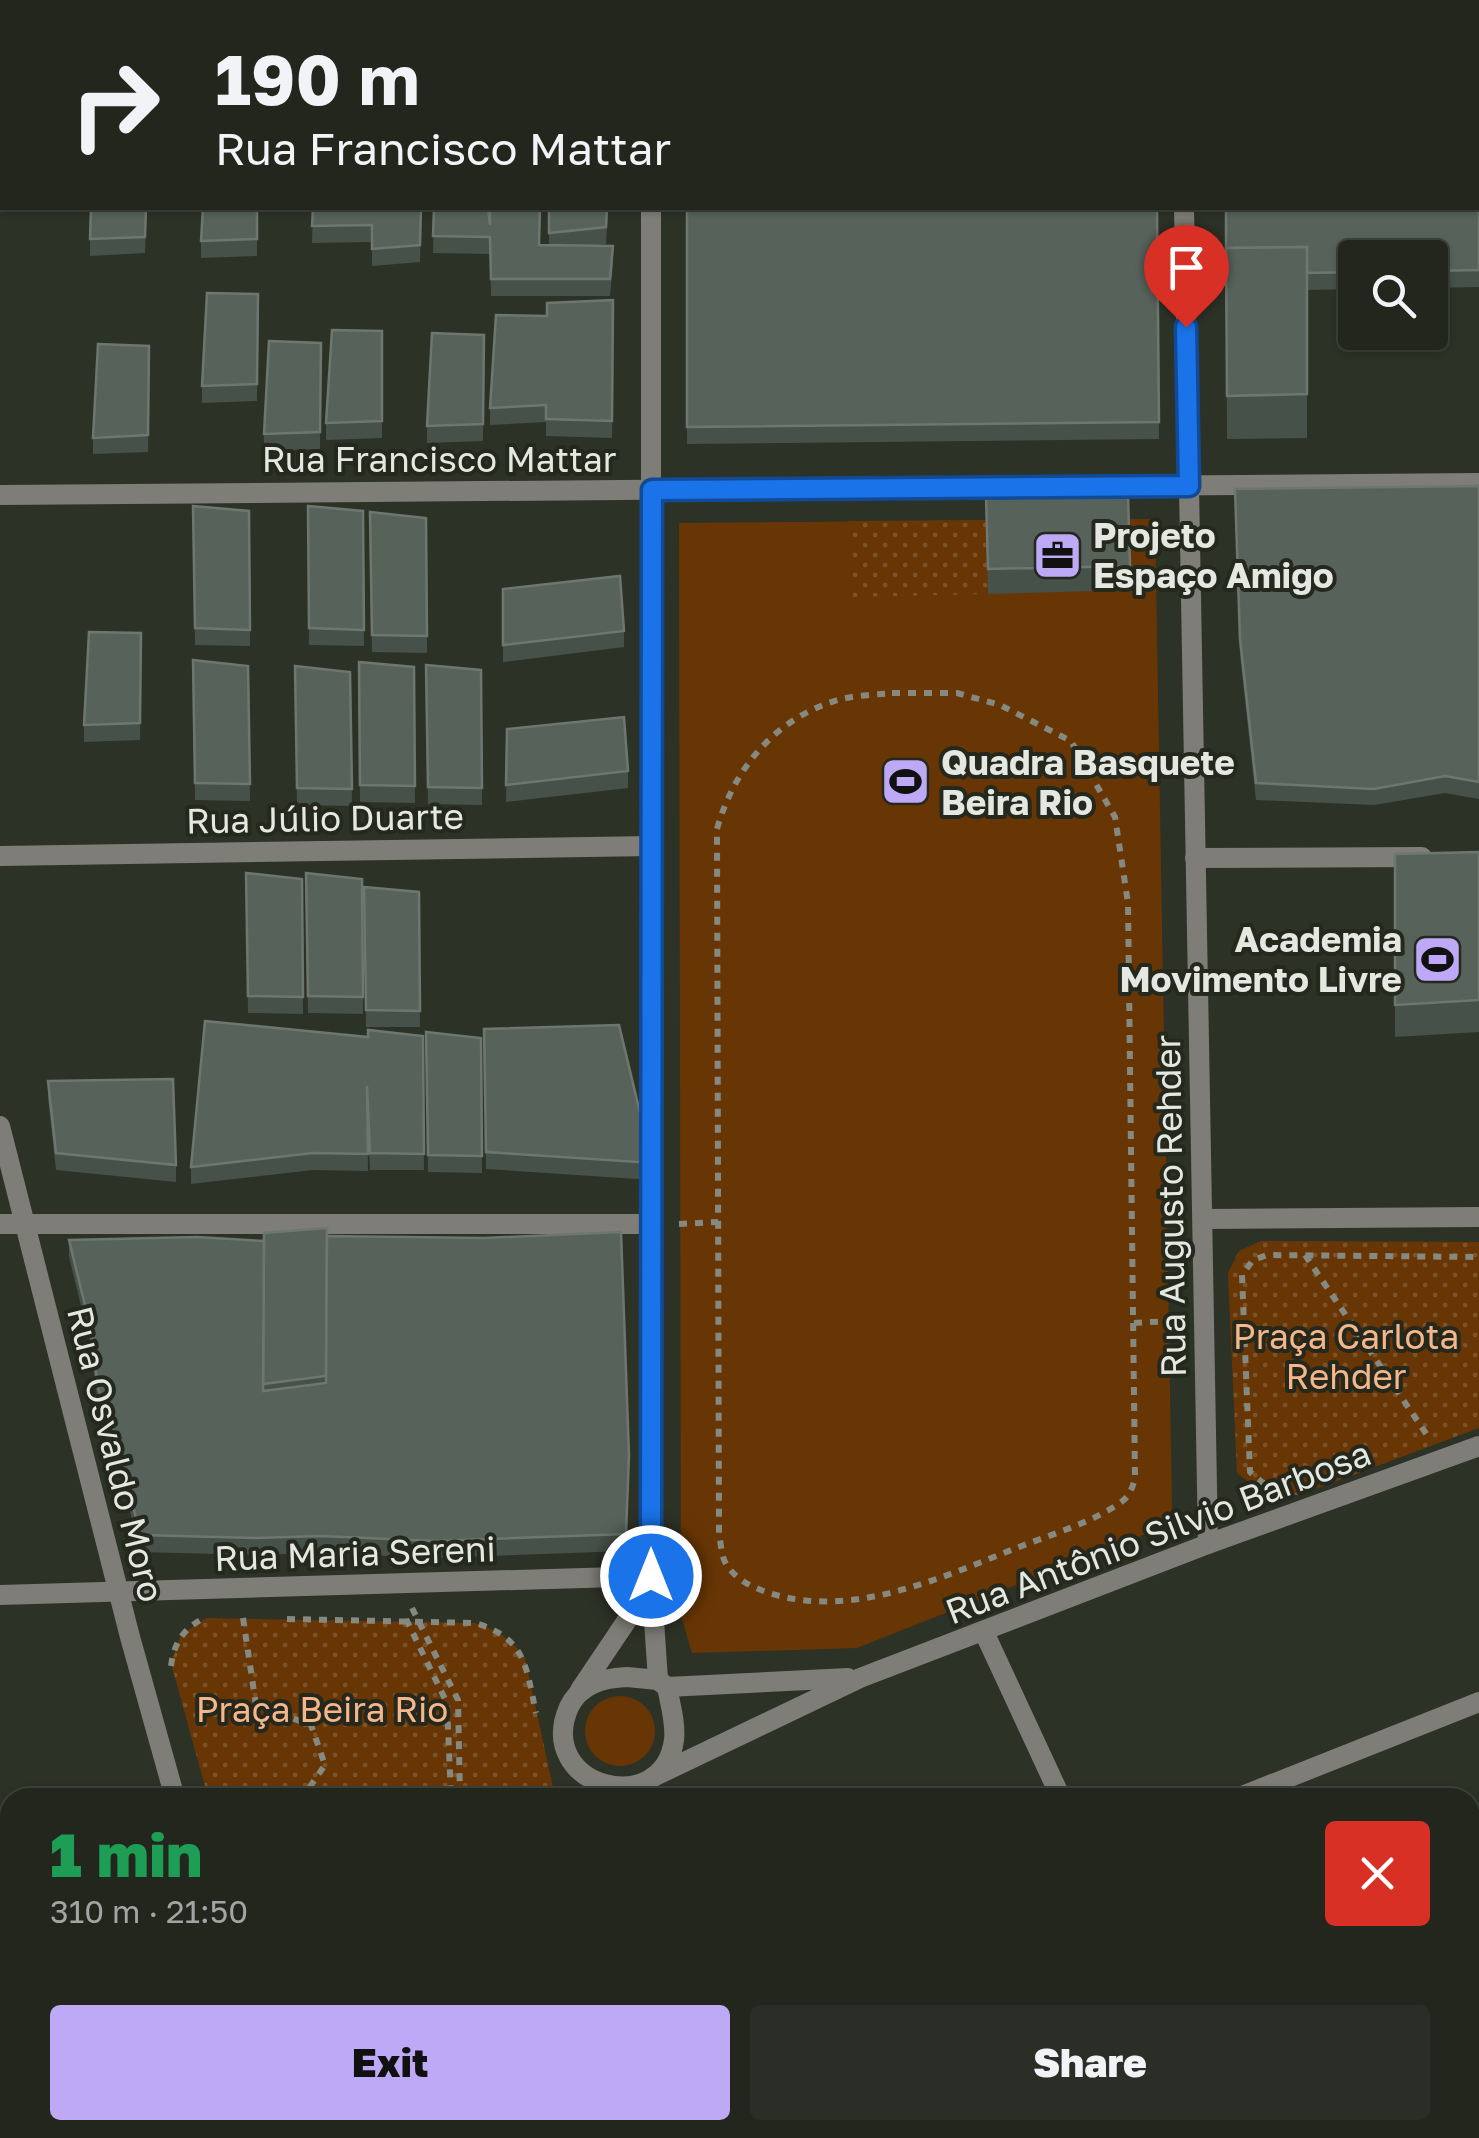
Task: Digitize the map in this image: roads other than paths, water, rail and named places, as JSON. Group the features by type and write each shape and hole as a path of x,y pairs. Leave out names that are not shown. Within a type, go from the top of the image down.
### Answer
{"street":[{"path":"651,210 651,1580 662,1683 674,1740 667,1761 653,1777"},
{"name":"Rua Augusto Rehder","path":"1184,210 1208,1544"},
{"name":"Rua Francisco Mattar","path":"0,495 1479,484"},
{"name":"Rua Júlio Duarte","path":"0,856 652,846"},
{"path":"1195,858 1441,857"},
{"name":"Rua Osvaldo Moro","path":"0,1126 118,1593 172,1788"},
{"path":"1204,1219 1479,1217"},
{"path":"0,1224 652,1224"},
{"name":"Rua Antônio Silvio Barbosa","path":"860,1678 1208,1544 1479,1446"},
{"path":"594,1788 574,1766 564,1746 564,1724 570,1704 651,1580"},
{"name":"Rua Maria Sereni","path":"0,1595 651,1580"},
{"path":"984,1632 1056,1788"},
{"path":"570,1704 585,1687 605,1678 662,1683 860,1678"},
{"path":"611,1788 633,1786 860,1678"},
{"path":"1262,1788 1479,1702"}],"place":[{"name":"Projeto Espaço Amigo","path":"1058,555"},
{"name":"Quadra Basquete Beira Rio","path":"906,782"},
{"name":"Academia Movimento Livre","path":"1437,959"}],"park label":[{"name":"Praça Carlota Rehder","path":"1346,1356"},
{"name":"Praça Beira Rio","path":"322,1709"}]}
